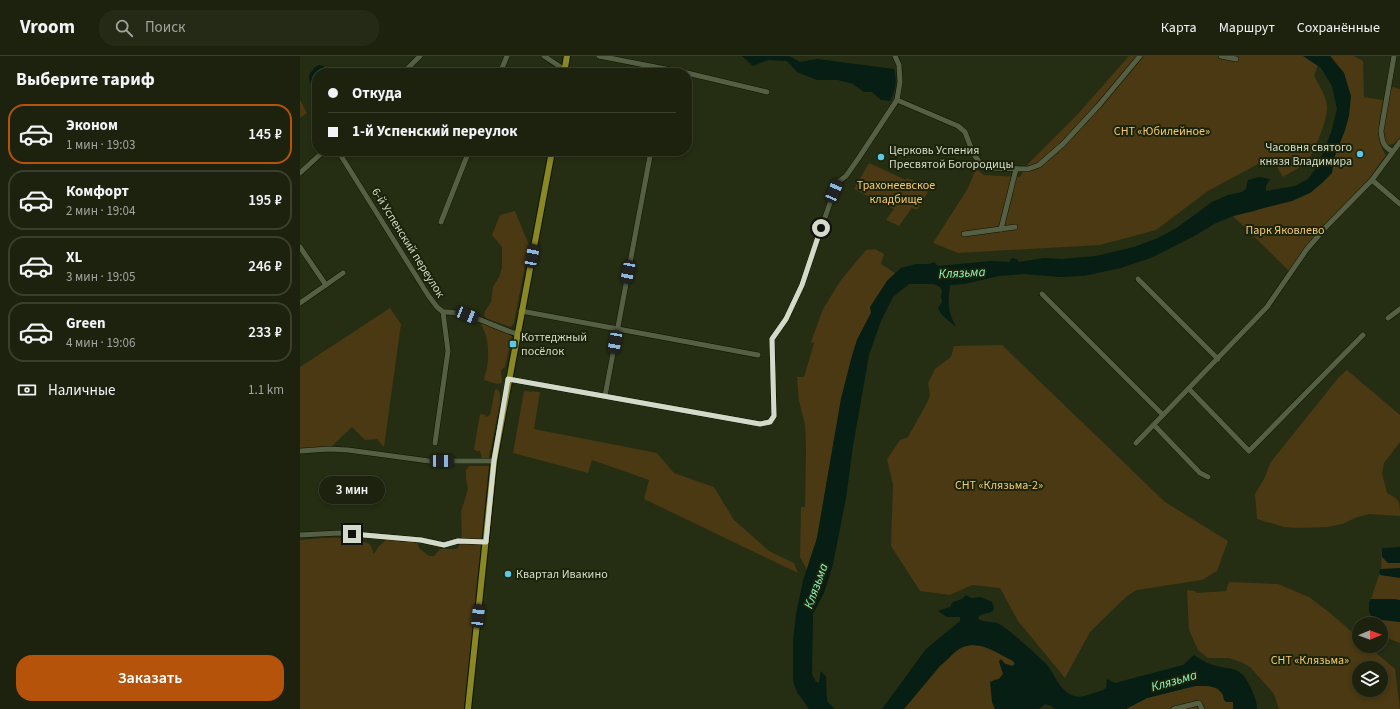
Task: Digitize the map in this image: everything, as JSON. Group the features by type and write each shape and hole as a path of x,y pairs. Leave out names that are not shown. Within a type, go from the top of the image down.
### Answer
{"main road":[{"path":"565,68 567,56"},
{"path":"468,709 494,461 508,379 551,156"}],"street":[{"path":"408,68 420,56"},
{"path":"502,68 507,56"},
{"path":"544,56 560,68"},
{"path":"599,56 653,68"},
{"path":"508,379 760,424 770,422 774,416 772,339 786,319 802,285 838,182 846,176 897,100 900,82 899,65 895,56"},
{"path":"897,100 958,126 965,132 973,153 980,163 987,168 1028,169 1039,165 1063,144 1100,104 1140,56"},
{"path":"1221,56 1236,59"},
{"path":"1392,151 1385,146 1381,131 1394,56"},
{"path":"692,74 767,92"},
{"path":"1136,443 1267,307 1277,294 1288,274 1315,239 1372,180 1400,142"},
{"path":"300,173 319,156"},
{"name":"6-й Успенский переулок","path":"341,156 428,294 437,307 443,312 448,351 435,443"},
{"path":"441,222 467,156"},
{"path":"605,396 650,156"},
{"path":"1001,229 1016,169"},
{"path":"1372,180 1400,204"},
{"path":"964,234 1015,227"},
{"path":"300,247 326,285"},
{"path":"300,303 343,273"},
{"path":"1138,279 1218,359"},
{"path":"1042,294 1163,416"},
{"path":"1388,318 1400,309"},
{"path":"521,311 758,355"},
{"path":"443,312 467,315 517,334"},
{"path":"1189,389 1249,451 1363,335"},
{"path":"1154,425 1200,473 1208,477"},
{"path":"300,451 348,450 428,460 494,461"},
{"path":"300,535 339,533 421,540 444,545 458,541 486,542"},
{"path":"1174,709 1199,703 1202,709"}],"green space":[{"name":"СНТ «Юбилейное»","path":"1129,56 1321,56 1314,76 1325,99 1327,112 1313,152 1304,164 1283,177 1277,167 1258,164 1208,191 1156,230 1100,245 958,253 933,243 968,188 976,169 984,175 1020,177 1028,164 1077,115"},
{"name":"Парк Яковлево","path":"1330,56 1354,56 1363,61 1364,97 1383,100 1379,121 1379,135 1382,149 1386,155 1369,179 1324,225 1289,271 1233,216 1255,211 1332,173 1334,158 1345,130 1344,73"},
{"path":"1393,87 1400,89 1400,138 1389,145 1387,144 1383,134 1390,88"},
{"path":"300,100 307,113 300,118"},
{"name":"Трахонеевское кладбище","path":"869,163 906,180 907,178 920,183 928,192 917,210 912,208 899,226 886,220 894,209 854,189"},
{"path":"515,211 529,245 514,323 511,327 488,319 484,316 485,311 491,302 493,287 502,268 502,247 492,235 500,215"},
{"path":"875,249 884,254 881,264 895,273 887,281 857,340 852,356 841,399 817,538 807,570 800,557 801,507 805,507 806,448 805,425 799,401 797,377 804,377 814,343 811,342 823,309 841,280 866,250"},
{"path":"390,308 401,324 384,447 377,439 365,440 352,427 329,449 300,450 300,367"},
{"path":"483,323 512,336 505,367 501,370 502,383 497,384 484,380 487,368 488,351 486,335 481,325"},
{"name":"СНТ «Клязьма-2»","path":"1002,345 1165,502 1228,541 1217,571 1202,580 1137,590 1127,596 1090,632 1065,678 1018,621 1000,588 972,585 950,595 920,591 891,546 893,485 887,459 900,440 908,437 928,401 930,394 928,383 935,369 951,357 954,346"},
{"path":"1347,370 1400,415 1400,442 1384,463 1382,473 1387,493 1397,499 1400,507 1400,516 1369,514 1342,524 1328,527 1298,528 1284,527 1257,519 1255,494 1265,477 1270,463 1339,377"},
{"path":"497,389 500,393 500,402 489,458 487,459 482,458 480,451 476,451 474,449 480,414 485,415 486,417 490,415 495,390"},
{"path":"524,391 540,392 534,429 657,453 674,473 714,487 734,520 769,551 794,563 798,573 644,499 649,480 592,460 588,473 513,453"},
{"path":"469,466 489,466 464,709 300,709 300,540 335,538 353,539 370,544 374,554 379,546 387,539 402,542 413,541 418,544 419,548 429,556 434,556 440,549 457,549 462,541 461,512 468,489 466,470"},
{"path":"1400,547 1400,643 1388,639 1388,617 1371,617 1369,612 1369,602 1381,569 1382,548"},
{"name":"СНТ «Клязьма»","path":"1229,582 1278,584 1309,597 1352,632 1352,653 1376,653 1386,661 1352,661 1352,697 1388,697 1388,663 1395,669 1400,709 1279,709 1274,694 1250,667 1229,658 1208,658 1198,650 1189,630 1187,590 1195,591 1197,593 1226,591"},
{"path":"971,645 984,646 1013,661 1015,664 1012,666 999,661 1003,674 999,679 993,680 992,702 995,709 904,709 940,665 961,648"},
{"path":"1195,686 1209,686 1217,689 1223,695 1224,700 1233,702 1233,709 1126,709 1147,698"}],"water":[{"path":"742,56 789,56 800,62 817,59 894,69 896,81 895,89 890,101 881,100 872,92 864,92 853,84 838,80 817,80 797,72 787,61 768,60 753,66"},
{"name":"Клязьма","path":"1303,56 1330,56 1344,73 1351,96 1349,116 1334,158 1332,173 1310,193 1292,201 1233,216 1214,224 1153,257 1121,268 1083,276 1059,277 1024,274 999,276 964,284 950,285 949,307 956,327 942,315 938,308 942,302 942,290 934,284 909,284 893,297 881,321 869,355 853,446 846,498 833,564 824,593 813,614 812,674 816,682 819,682 821,671 826,677 827,701 835,709 809,709 797,692 793,681 793,641 796,614 803,581 817,538 841,399 852,356 857,340 871,313 870,307 887,281 901,268 916,264 929,264 934,262 938,266 991,261 1009,262 1012,258 1017,259 1019,262 1044,258 1062,259 1096,256 1134,247 1158,238 1178,227 1212,202 1228,195 1242,192 1246,189 1248,180 1259,177 1270,179 1266,186 1266,191 1295,186 1308,179 1317,167 1331,133 1337,109 1332,86 1321,68"},
{"path":"319,65 324,66 324,68 314,68"},
{"path":"312,71 312,84 310,83 309,75"},
{"path":"1400,547 1400,563 1388,563 1382,557 1382,548"},
{"path":"1400,568 1400,578 1380,575 1379,572 1381,569"},
{"name":"Клязьма","path":"966,595 971,598 981,597 992,602 994,608 993,611 979,616 978,619 997,623 1003,626 1045,663 1065,691 1074,696 1085,696 1103,690 1106,688 1107,679 1115,683 1183,665 1194,655 1210,664 1240,672 1251,688 1256,701 1257,709 1233,709 1233,702 1226,702 1223,694 1217,688 1209,686 1195,686 1147,698 1126,709 1054,709 1045,704 1039,709 995,709 992,702 990,682 999,679 1003,674 999,661 1001,659 1005,664 1012,666 1015,664 1013,661 994,651 973,645 966,646 954,653 940,666 904,709 882,709 926,649 960,621 960,617 947,617 938,611 950,607 953,602 962,599"},
{"path":"1371,599 1400,600 1400,622 1388,621 1388,617 1371,617 1369,612 1369,602"}],"place":[{"name":"Часовня святого князя Владимира","path":"1360,154"},
{"name":"Церковь Успения Пресвятой Богородицы","path":"881,157"},
{"name":"Коттеджный посёлок","path":"513,344"},
{"name":"Квартал Ивакино","path":"508,574"}],"route":[{"path":"352,534 421,540 444,545 449,545 452,542 458,541 486,542 494,461 508,379 760,424 770,422 774,416 772,339 786,319 802,285 821,228"}]}
